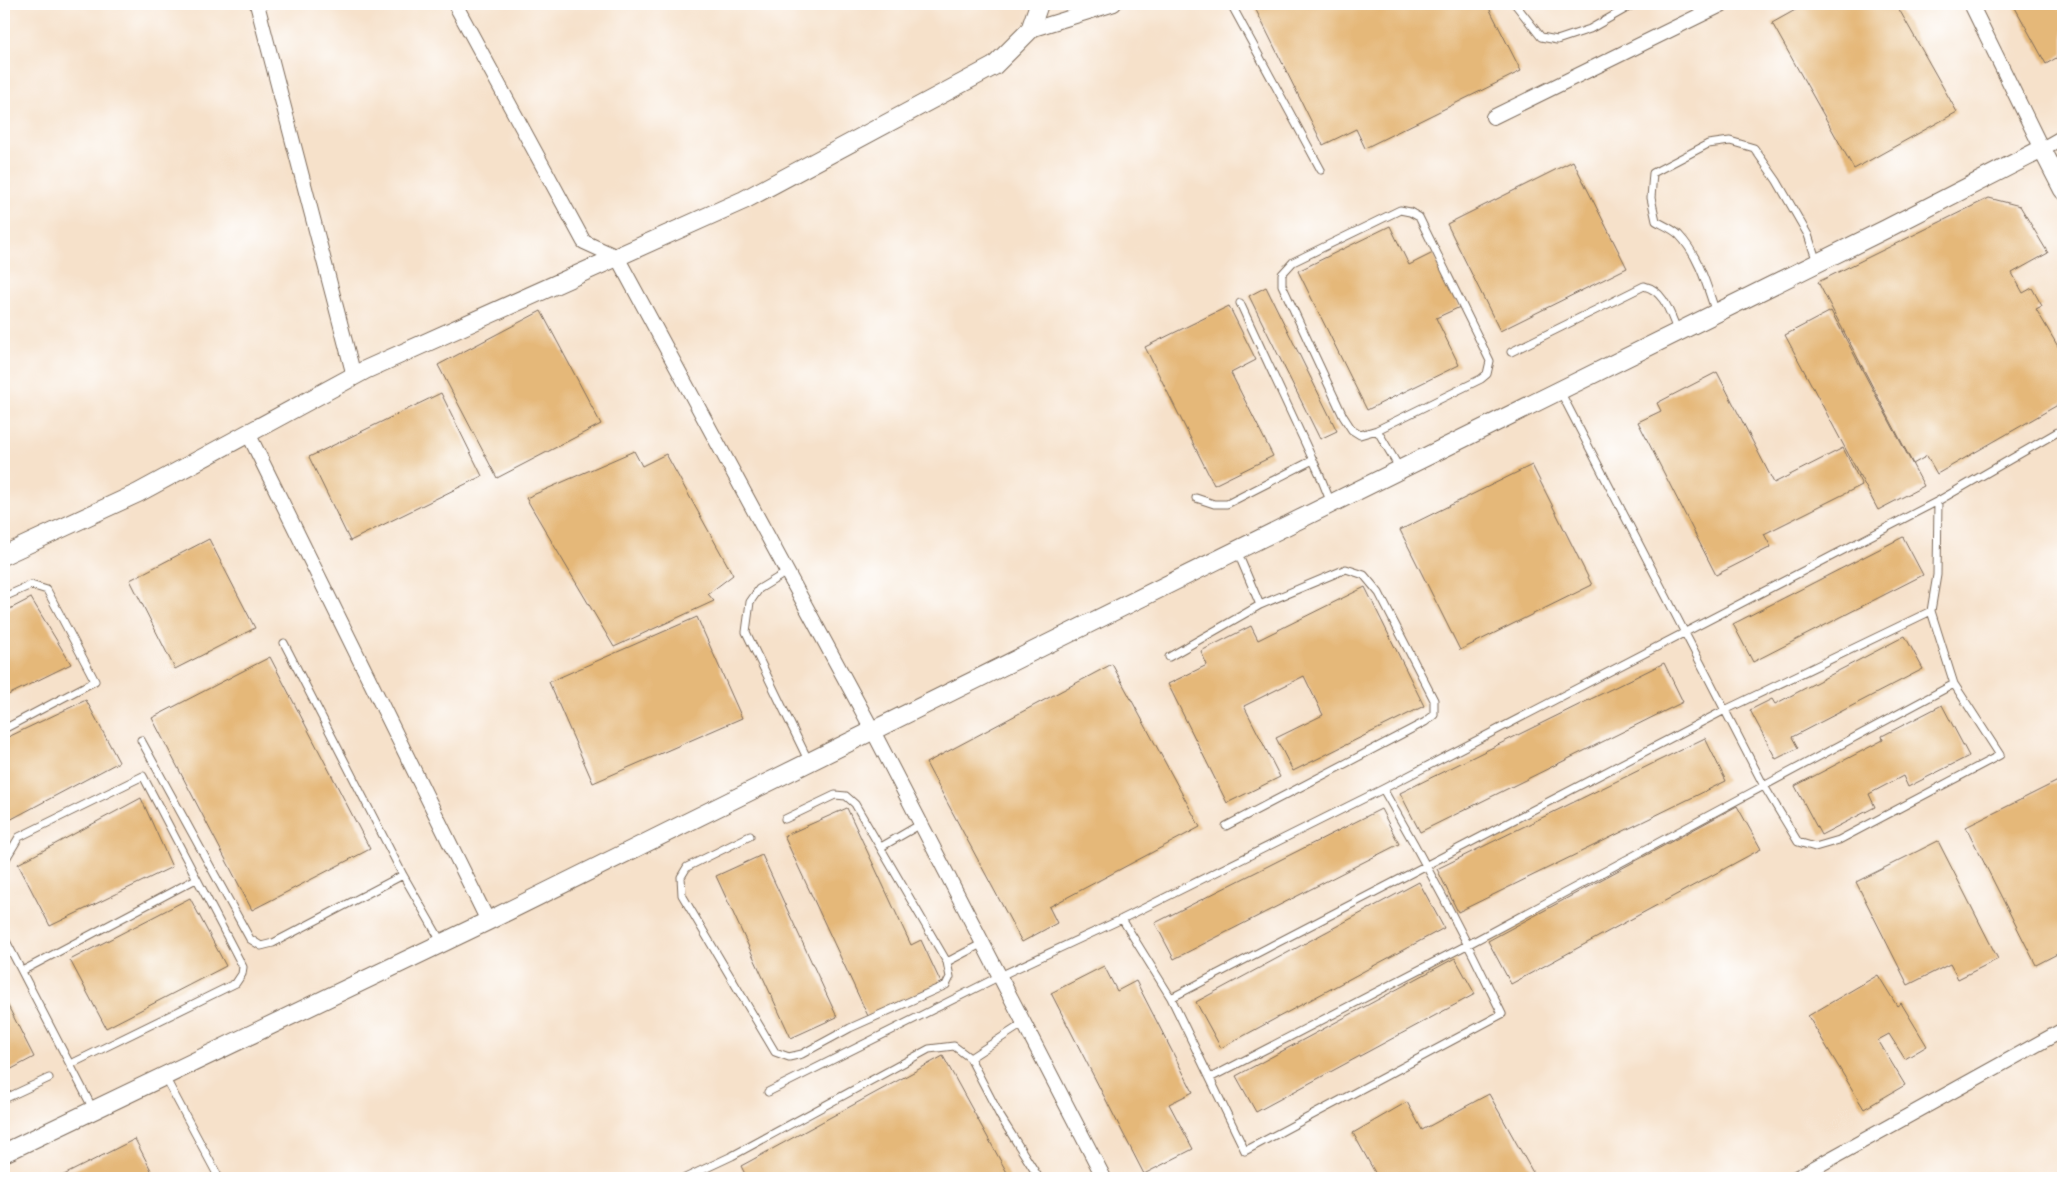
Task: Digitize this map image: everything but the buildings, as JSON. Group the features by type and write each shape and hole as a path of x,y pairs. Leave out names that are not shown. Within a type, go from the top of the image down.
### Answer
{"street":[{"path":"256,4 354,376"},
{"path":"455,4 584,242 617,257 873,730 1104,1178"},
{"path":"4,555 138,493 354,376 744,200 994,66 1030,30 1039,4"},
{"path":"1030,30 1114,4"},
{"path":"1494,117 1722,4"},
{"path":"1971,4 2063,190"},
{"path":"5,1149 93,1110 442,944 1817,263 2063,138"},
{"path":"248,433 488,921"},
{"path":"1796,1178 2063,1030"}],"lane":[{"path":"1230,4 1321,170"},
{"path":"1514,4 1541,37 1557,40 1590,29 1634,4"},
{"path":"1716,313 1707,284 1694,254 1678,234 1656,221 1650,198 1653,173 1708,144 1730,141 1754,148 1777,181 1808,235 1817,263"},
{"path":"1400,210 1410,212 1419,217 1490,361 1487,374 1481,379 1377,430 1360,435 1352,430 1343,416 1282,284 1282,274 1292,262 1400,210"},
{"path":"1511,352 1644,286 1654,288 1664,300 1678,332"},
{"path":"1240,303 1313,460 1331,504"},
{"path":"1560,390 1764,786 1798,842 1815,847 1839,840 2000,755 1954,684 1931,611 1937,575 1938,501"},
{"path":"768,1092 1000,976 1122,919 1383,789 1938,501 2063,428"},
{"path":"1377,430 1401,469"},
{"path":"1196,498 1214,504 1227,504 1313,460"},
{"path":"1237,550 1260,604"},
{"path":"1169,657 1260,604 1346,569 1364,575 1379,593 1434,700 1434,715 1425,722 1226,826"},
{"path":"787,572 759,589 750,602 746,632 809,762"},
{"path":"4,598 31,585 47,590 94,681 4,729"},
{"path":"1171,998 1725,710 1931,611"},
{"path":"284,643 403,875 442,944"},
{"path":"1210,1078 1469,944 1954,684"},
{"path":"141,740 250,939 261,946 273,943 403,875"},
{"path":"4,862 19,837 142,776 243,967 242,974 236,983 71,1064"},
{"path":"1122,919 1171,998 1244,1151 1502,1014 1469,944 1383,789"},
{"path":"750,836 687,867 681,877 682,895 775,1052 788,1057 802,1054 850,1028 946,985 950,977 947,962 856,804 846,796 835,795 785,818"},
{"path":"881,847 921,824"},
{"path":"22,971 196,879"},
{"path":"4,937 93,1110"},
{"path":"947,962 983,943"},
{"path":"970,1058 1024,1023"},
{"path":"685,1178 702,1175 732,1156 929,1049 954,1046 970,1058 1000,1116 1039,1178"},
{"path":"164,1076 219,1178"},
{"path":"4,1099 49,1078"}]}
